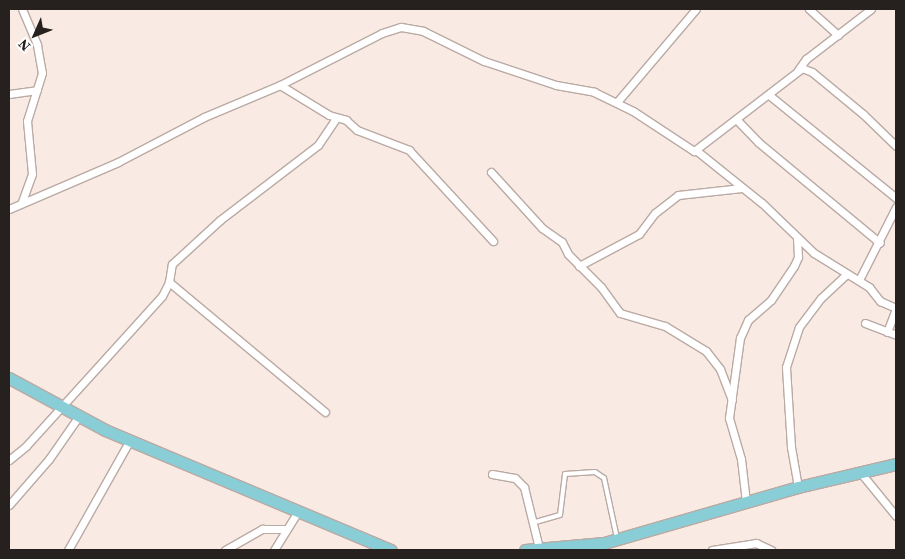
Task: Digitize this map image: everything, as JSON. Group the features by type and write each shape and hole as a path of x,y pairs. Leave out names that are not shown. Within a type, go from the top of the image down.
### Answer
{"main road":[{"path":"9,378 79,416 130,440 297,513 391,550"},
{"path":"525,550 607,546 617,538 798,487 896,462"}],"street":[{"path":"22,9 41,61 37,90 27,121 32,174 22,202"},
{"path":"617,102 696,9"},
{"path":"810,9 838,35"},
{"path":"697,151 769,95 798,70 806,59 871,9"},
{"path":"9,209 118,162 204,116 280,85 382,33 413,27 484,61 556,84 594,92 617,102 697,151 742,188 797,238 846,274 869,287 880,301 896,308 888,332"},
{"path":"798,70 802,68 812,72 896,146"},
{"path":"280,85 336,118 346,120 364,133 399,145 418,157 493,241"},
{"path":"9,94 37,90"},
{"path":"769,95 896,198"},
{"path":"9,460 62,406 162,296 169,282 172,264 220,220 318,145 336,118"},
{"path":"736,119 758,142 880,243"},
{"path":"492,172 542,228 562,242 579,266 620,312 665,326 706,351 720,369 732,400"},
{"path":"579,266 640,234 655,213 678,195 742,188"},
{"path":"858,280 880,243 896,207"},
{"path":"746,502 741,459 729,418 744,327 771,300 794,266 798,257 797,238"},
{"path":"798,487 791,447 786,367 799,328 821,298 846,274"},
{"path":"169,282 325,412"},
{"path":"865,323 896,335"},
{"path":"9,505 49,459 79,416"},
{"path":"68,550 130,440"},
{"path":"860,472 896,516"},
{"path":"492,474 516,478 520,482 539,548"},
{"path":"274,550 297,513"},
{"path":"225,550 262,529 286,529"},
{"path":"712,550 756,543 771,550"}],"lane":[{"path":"531,523 560,515 564,474 595,472 604,478 617,538"}]}
